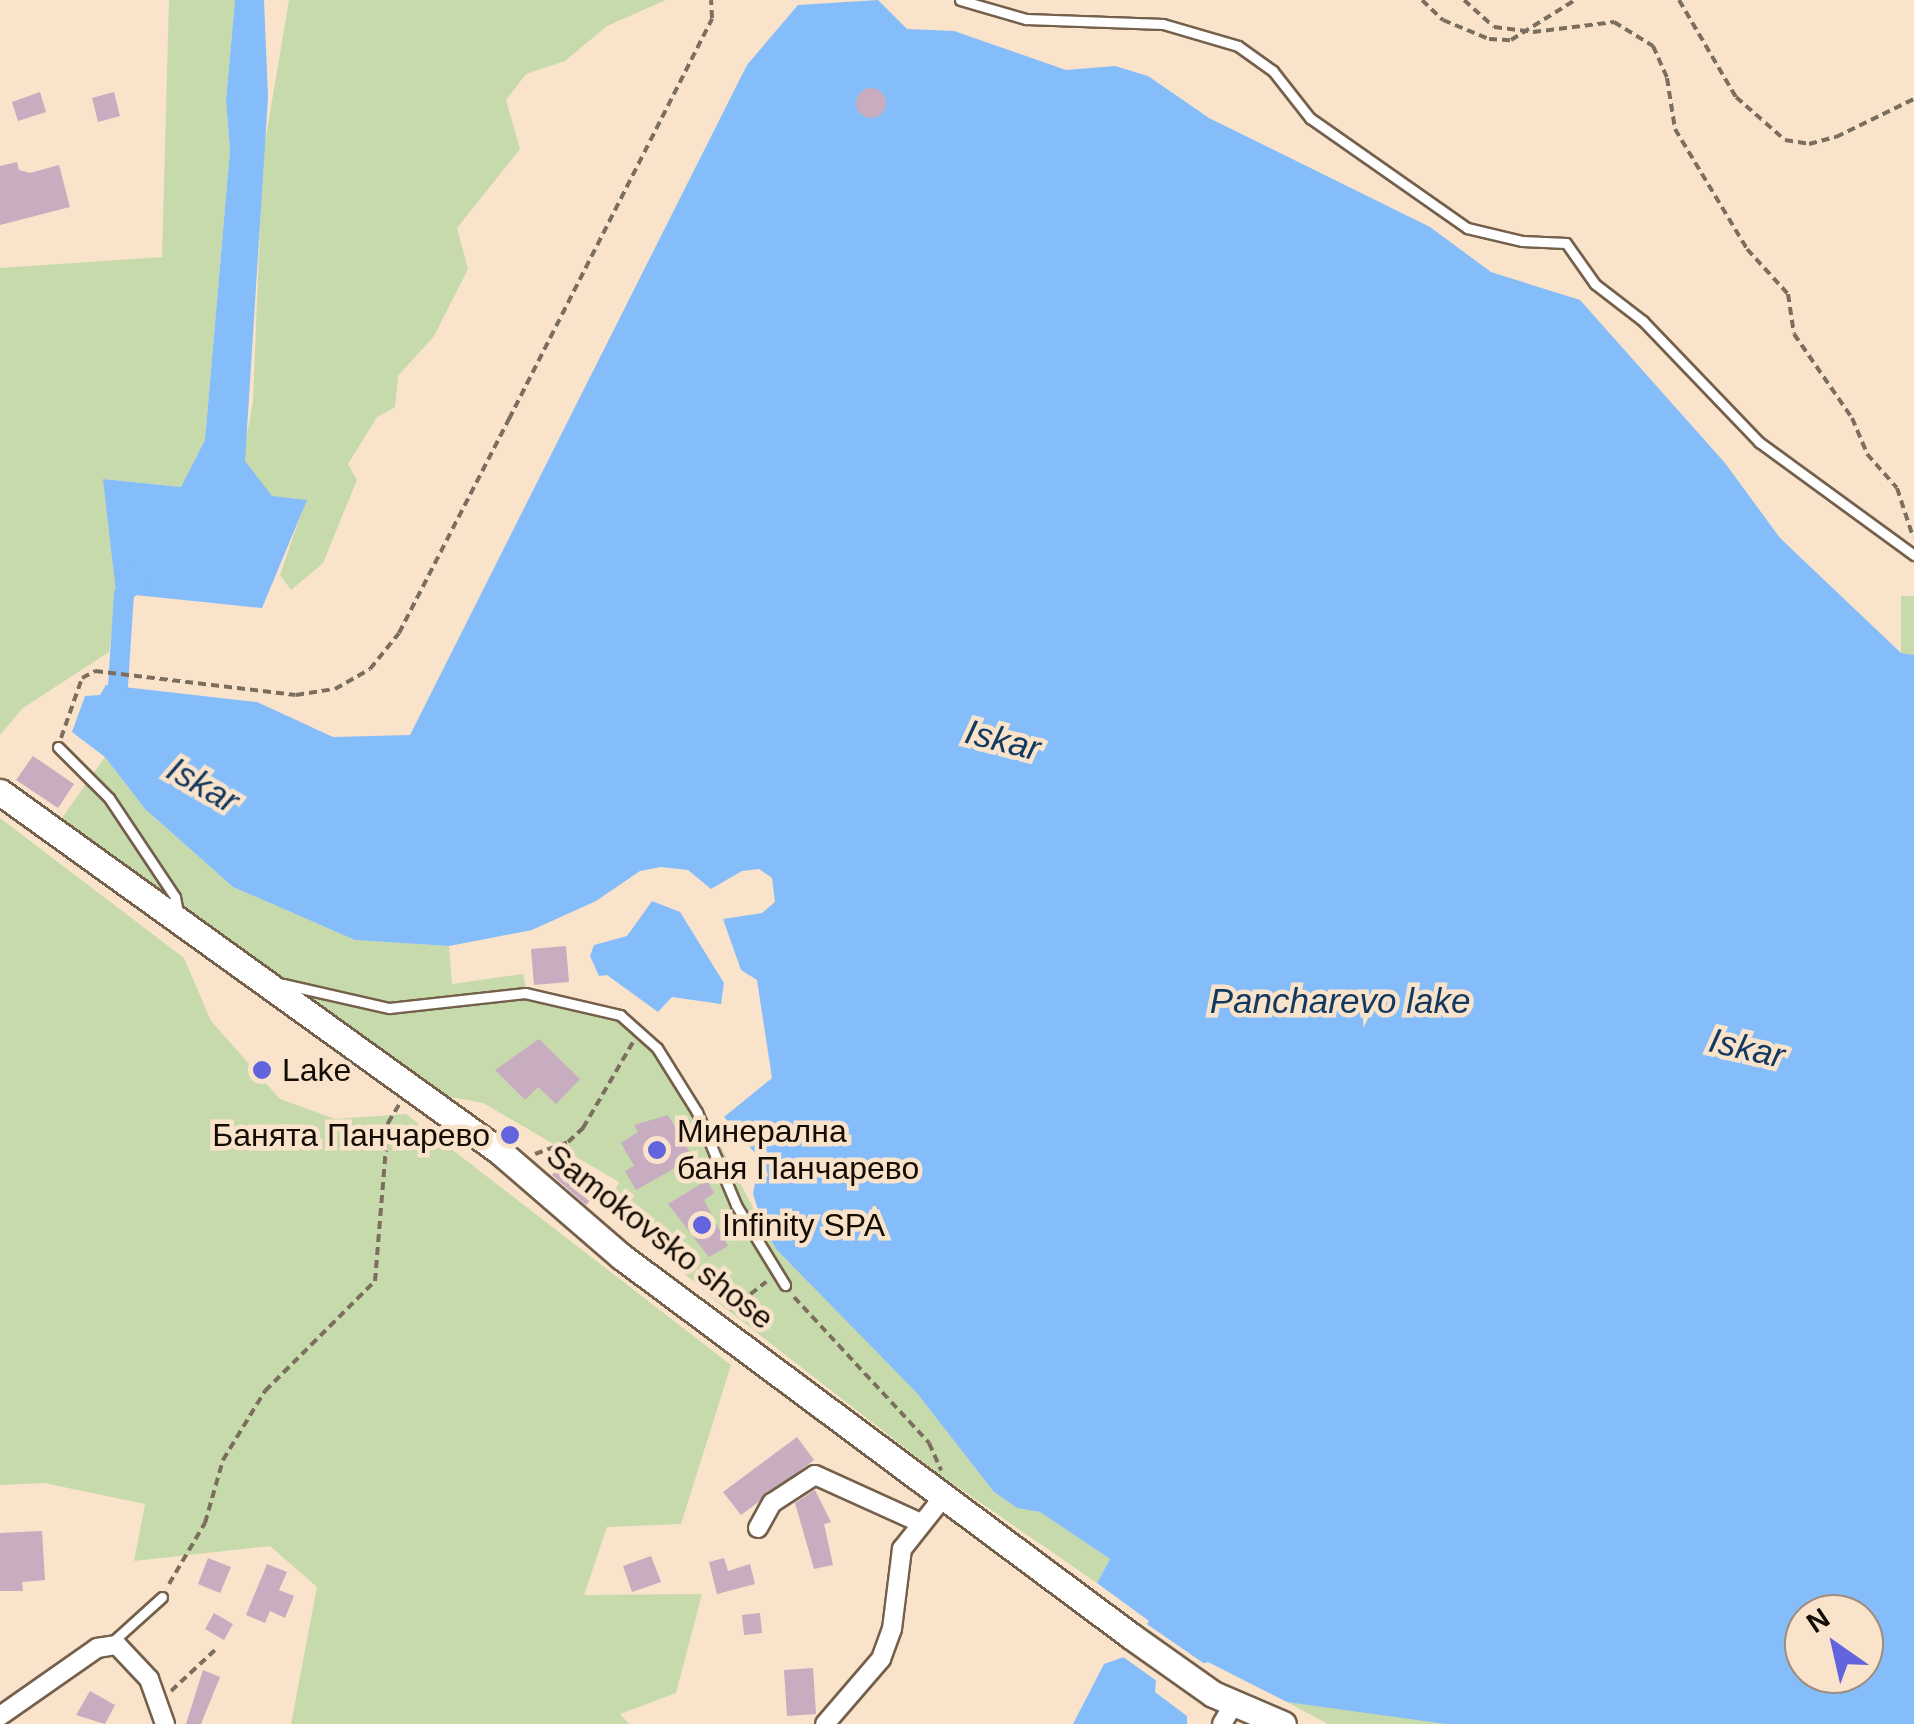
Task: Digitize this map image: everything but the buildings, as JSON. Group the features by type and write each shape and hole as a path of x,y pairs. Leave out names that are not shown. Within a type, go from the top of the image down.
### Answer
{"main road":[{"name":"Samokovsko shose","path":"0,792 512,1162 622,1256 1187,1676 1228,1714 1283,1724"}],"street":[{"path":"758,1528 772,1503 814,1475 921,1523"},
{"path":"824,1724 881,1659 892,1630 894,1573 921,1523 945,1495"},
{"path":"0,1716 108,1646 126,1649 158,1700 165,1724"}],"lane":[{"path":"960,0 1026,19 1163,24 1238,46 1273,71 1310,118 1467,228 1522,242 1566,243 1595,284 1643,321 1759,442 1914,555"},
{"path":"58,747 109,798 175,897 182,927"},
{"path":"251,977 388,1008 465,996 559,996 620,1015 642,1034 698,1112 736,1205 785,1285"},
{"path":"108,1646 162,1597"}],"path":[{"path":"58,747 82,678 103,672 296,695 335,690 370,670 399,632 510,419 712,18 711,0"},
{"path":"1422,0 1443,20 1489,39 1614,22 1654,46 1668,78 1675,129 1748,249 1788,294 1794,334 1852,418 1866,454 1897,488 1914,541"},
{"path":"1464,0 1494,28 1534,32 1575,0"},
{"path":"1679,0 1736,97 1785,140 1809,144 1836,138 1914,99"},
{"path":"512,1162 575,1135 642,1034"},
{"path":"162,1597 205,1523 223,1460 266,1390 375,1282 388,1122"},
{"path":"713,1323 778,1273"},
{"path":"785,1285 930,1443"},
{"path":"158,1700 216,1648"}],"green space":[{"path":"169,0 235,0 226,100 230,150 205,440 181,487 104,479 116,593 109,652 23,708 0,735 0,268 162,257"},
{"path":"289,0 666,0 607,26 565,61 526,74 506,100 520,149 457,228 468,269 434,336 398,376 395,407 377,417 348,464 357,480 323,563 291,590 280,575 306,500 213,490 245,445 253,402 263,154"},
{"path":"1901,596 1914,596 1914,655 1901,653"},
{"path":"105,757 145,809 233,887 355,940 449,946 452,984 523,974 526,987 624,1011 662,1044 681,1072 764,1228 916,1392 994,1492 1017,1508 1040,1512 1110,1559 1097,1583 936,1472 716,1301 607,1206 619,1182 483,1103 441,1095 352,1037 62,818"},
{"path":"0,818 184,958 211,1021 280,1099 335,1119 406,1114 731,1365 681,1524 607,1527 584,1595 702,1594 676,1693 620,1714 629,1724 291,1724 317,1587 270,1546 134,1561 145,1504 44,1483 0,1485"},
{"path":"1287,1702 1368,1708 1446,1724 1328,1724"}],"water":[{"path":"235,0 264,0 268,97 245,461 272,496 307,500 262,608 116,593 103,479 181,487 205,440 230,150 226,100"},
{"name":"Pancharevo lake","path":"878,0 907,29 954,31 1066,70 1115,66 1148,76 1209,118 1430,227 1491,272 1580,300 1725,463 1780,538 1901,653 1914,655 1914,1724 1446,1724 1287,1702 1208,1662 1156,1680 1155,1692 1187,1716 1187,1724 1073,1724 1104,1664 1124,1657 1149,1621 1097,1583 1110,1559 1040,1512 1017,1508 994,1492 916,1392 777,1250 764,1228 753,1194 755,1182 768,1176 765,1165 724,1117 772,1078 757,980 741,970 723,919 762,913 775,902 772,878 759,869 742,871 711,889 688,870 661,867 640,871 596,901 532,930 449,946 355,940 233,887 145,809 105,757 72,732 85,696 100,695 106,685 257,702 333,737 410,735 747,65 798,5"},
{"path":"652,901 680,912 724,983 721,1004 672,997 658,1012 607,975 599,976 590,956 594,945 627,936"}],"pier":[{"path":"1141,1620 1212,1669 1161,1684 1119,1654"}],"waterway":[{"path":"118,686 124,594 140,574"}],"place":[{"name":"Lake","path":"262,1070"},
{"name":"Банята Панчарево","path":"510,1135"},
{"name":"Минерална баня Панчарево","path":"657,1150"},
{"name":"Infinity SPA","path":"702,1225"}],"water label":[{"name":"Iskar","path":"1003,740"},
{"name":"Iskar","path":"203,785"},
{"name":"Iskar","path":"1747,1048"}]}
